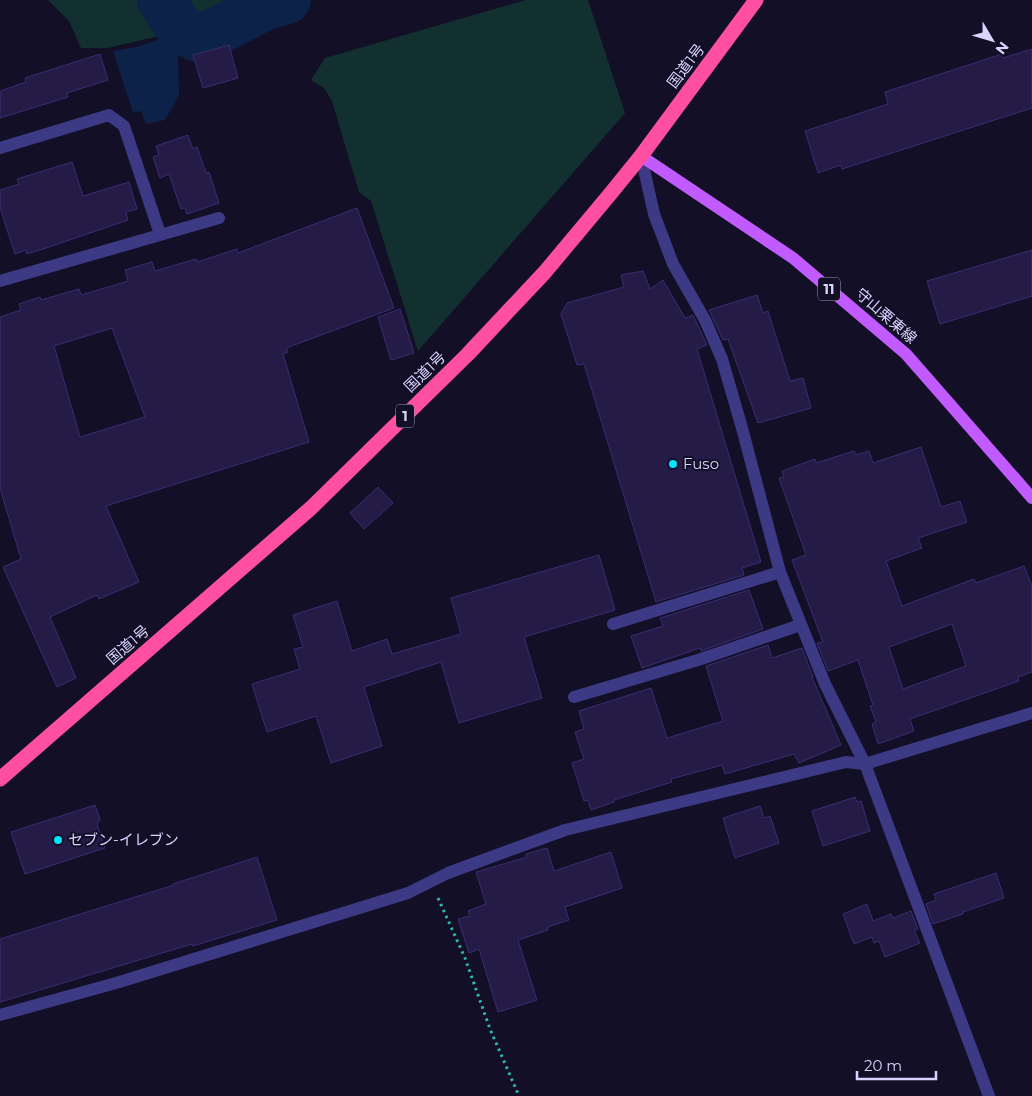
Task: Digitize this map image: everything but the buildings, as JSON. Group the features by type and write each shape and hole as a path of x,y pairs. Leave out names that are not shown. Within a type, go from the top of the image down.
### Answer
{"highway":[{"name":"国道1号","path":"0,779 304,514 468,354 545,272 641,156 756,0"}],"main road":[{"name":"守山栗東線","path":"641,156 793,258 906,354 1032,498"}],"street":[{"path":"0,148 109,116 124,126 160,234"},
{"path":"641,156 654,214 670,256 705,320 722,359 780,572 800,625 864,764 989,1096"},
{"path":"0,281 219,218"},
{"path":"613,624 780,572"},
{"path":"574,697 698,660 800,625"},
{"path":"0,1015 116,984 408,893 448,872 565,830 846,762 864,764 1032,713"}],"path":[{"path":"432,882 465,958 490,1029 519,1096"}],"green space":[{"path":"48,0 147,0 167,31 163,35 108,48 81,48 69,21"},
{"path":"169,0 261,0 220,23 198,27 188,24 179,17"},
{"path":"526,0 588,0 625,113 418,351 371,201 359,192 332,101 324,88 311,80 325,58"}],"water":[{"path":"163,38 178,47 179,95 165,120 146,124 141,111 133,113 113,51 137,47"}],"waterway":[{"path":"161,0 180,29 198,38 226,27 263,7 287,0"}],"place":[{"name":"Fuso","path":"673,464"},
{"name":"セブン-イレブン","path":"58,840"}]}
